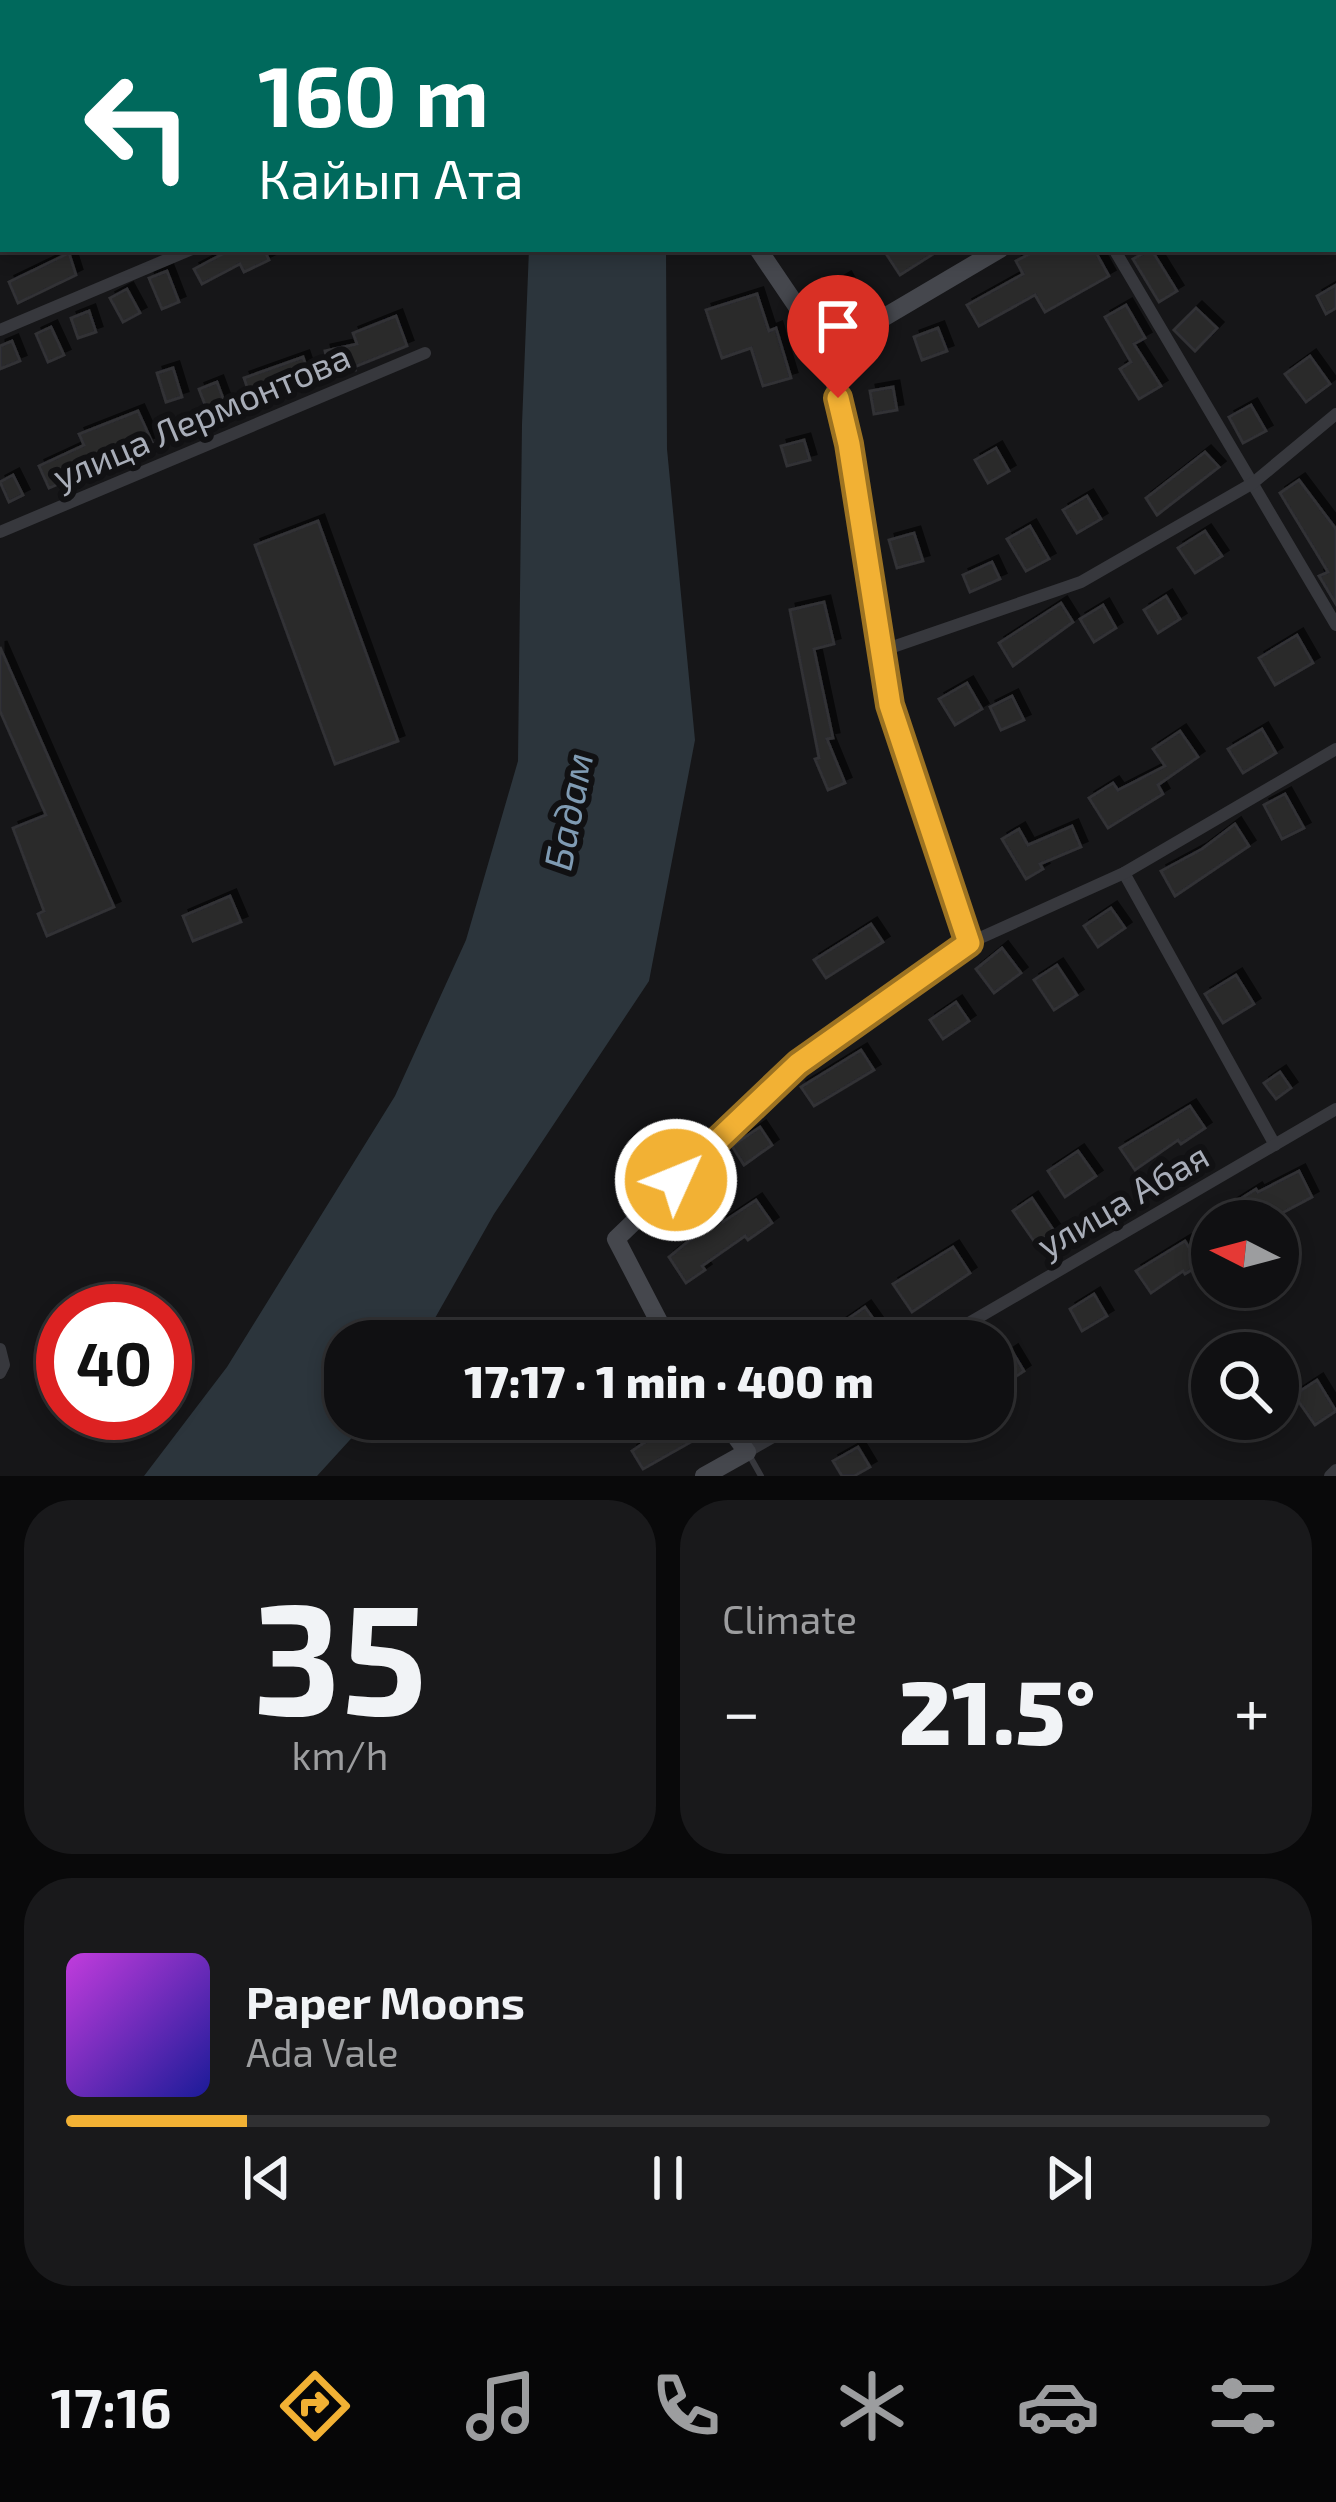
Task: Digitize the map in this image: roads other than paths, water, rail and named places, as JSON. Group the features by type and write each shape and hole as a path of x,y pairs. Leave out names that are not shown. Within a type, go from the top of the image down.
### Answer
{"street":[{"path":"0,330 186,252"},
{"path":"760,252 826,351 849,444 890,705 969,943"},
{"path":"826,351 995,252"},
{"path":"1116,252 1336,625"},
{"name":"улица Лермонтова","path":"0,532 425,353"},
{"path":"881,651 1082,582 1253,484 1336,414"},
{"path":"658,1320 616,1238 798,1064 969,943 1124,873 1336,748"},
{"path":"1124,873 1276,1144"},
{"name":"улица Абая","path":"974,1320 1333,1114"},
{"path":"0,1349 4,1365 0,1373"},
{"path":"738,1440 747,1452"},
{"path":"704,1476 768,1440"}],"lane":[{"path":"747,1452 761,1476"}],"water":[{"name":"Бадам","path":"529,252 666,252 667,449 695,740 649,981 494,1214 434,1320 324,1320 324,1440 350,1440 317,1476 144,1476 171,1440 192,1440 192,1413 227,1367 395,1096 466,940 518,761"}]}
